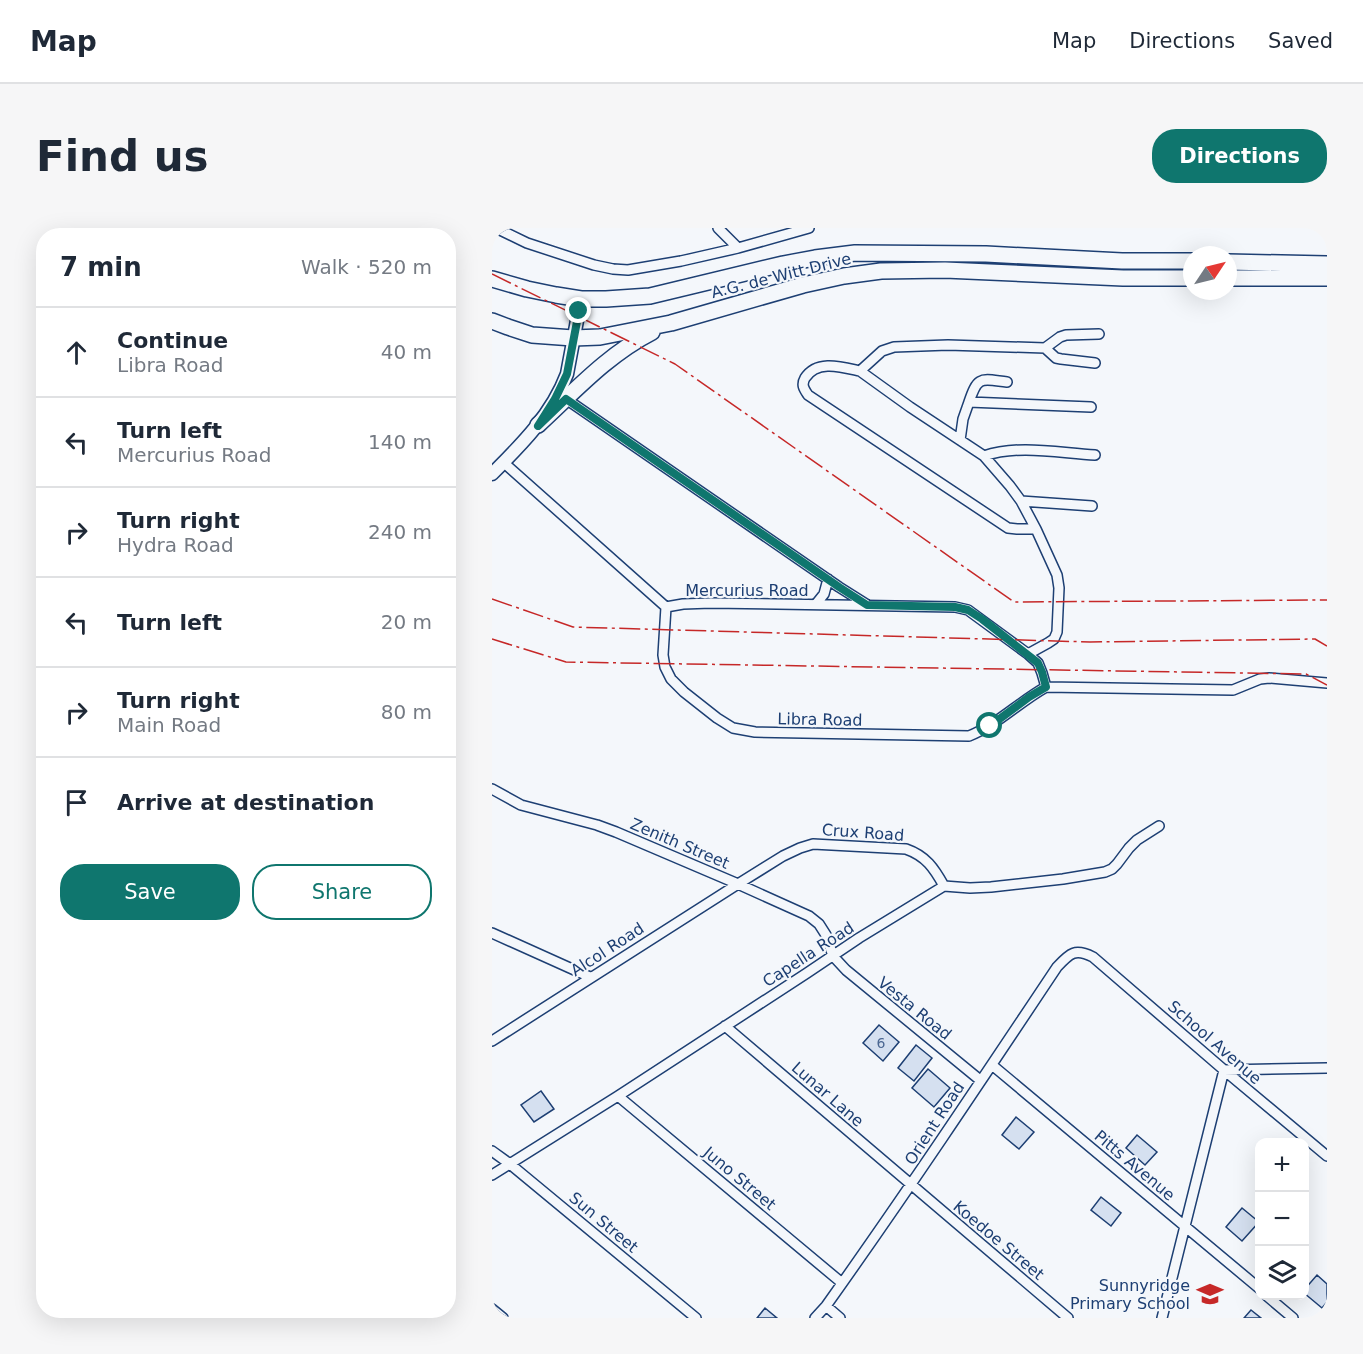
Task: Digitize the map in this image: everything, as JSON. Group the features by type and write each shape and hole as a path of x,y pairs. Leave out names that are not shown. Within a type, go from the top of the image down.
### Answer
{"main road":[{"name":"A.G. de Witt Drive","path":"492,279 527,289 581,299 622,298 650,296 783,264 855,253 986,254 1122,261 1183,261"},
{"path":"944,254 945,270"},
{"path":"986,254 986,271"},
{"path":"1237,263 1322,271"},
{"name":"A.G. de Witt Drive","path":"492,321 532,334 573,338 600,337 671,323 803,285 881,271 945,270 1094,277 1183,278"},
{"path":"1237,277 1322,271"},
{"path":"538,426 614,355 642,337 671,323"}],"street":[{"path":"496,228 526,243 594,265 628,270 738,248 809,228"},
{"path":"718,228 738,248"},
{"path":"492,474 538,426 562,385 567,374 581,299"},
{"path":"860,371 882,351 894,347 948,345 1045,348 1066,334 1099,334"},
{"path":"1045,348 1056,358 1095,363"},
{"path":"1028,654 1054,639 1058,622 1059,588 1057,575 1036,529 1010,486 984,456 860,371 827,365 818,367 809,373 803,381 803,388 808,395 1008,528 1036,529"},
{"path":"960,440 963,419 974,387 979,381 985,380 1007,382"},
{"path":"566,399 867,605"},
{"path":"969,402 1091,407"},
{"path":"984,456 1014,450 1095,455"},
{"name":"Mercurius Road","path":"503,462 666,607 711,603 955,607 968,610 1028,654 1038,663 1046,687"},
{"path":"1021,501 1092,506"},
{"path":"816,604 824,594 828,579"},
{"name":"Libra Road","path":"666,607 663,655 671,680 717,718 733,728 755,732 969,736 990,726 1046,687"},
{"path":"1046,687 1233,690 1260,679 1269,678 1327,683"},
{"name":"Zenith Street","path":"492,789 521,805 616,832 809,916 819,924 826,935 833,956"},
{"path":"944,886 991,887 1105,872 1117,864 1137,840 1159,826"},
{"name":"Crux Road","path":"738,884 783,856 813,844 906,849 925,859 935,869 944,886"},
{"name":"Alcol Road","path":"492,1041 738,884"},
{"name":"Capella Road","path":"492,1175 944,886"},
{"path":"492,933 590,977"},
{"name":"Orient Road","path":"815,1318 826,1306 911,1185 1057,967 1075,952 1084,952"},
{"name":"School Avenue","path":"1084,952 1094,957 1327,1156"},
{"name":"Vesta Road","path":"833,956 869,990 980,1080"},
{"name":"Lunar Lane","path":"725,1026 911,1185"},
{"name":"Pitts Avenue","path":"992,1065 1255,1285"},
{"path":"1162,1318 1224,1070 1327,1068"},
{"name":"Juno Street","path":"618,1096 842,1283"},
{"name":"Sun Street","path":"492,1151 696,1318"},
{"name":"Koedoe Street","path":"911,1185 1068,1318"},
{"path":"1272,1300 1293,1318"},
{"path":"826,1306 840,1318"},
{"path":"492,1309 503,1318"}],"building":[{"path":"879,1025 899,1042 883,1061 863,1043"},
{"path":"916,1045 932,1058 914,1081 898,1068"},
{"path":"928,1069 950,1088 934,1107 912,1088"},
{"path":"541,1091 554,1109 534,1122 521,1105"},
{"path":"1016,1117 1034,1132 1019,1149 1002,1135"},
{"path":"1137,1135 1157,1152 1145,1165 1126,1148"},
{"path":"1101,1197 1121,1213 1111,1226 1091,1210"},
{"path":"1242,1208 1255,1219 1255,1226 1242,1241 1226,1227"},
{"path":"1317,1275 1327,1284 1327,1302 1322,1308 1309,1297 1309,1284"},
{"path":"765,1308 777,1318 757,1318"},
{"path":"1251,1310 1261,1318 1244,1318"}],"power":[{"path":"492,274 675,364 1014,602 1327,600"},
{"path":"492,599 573,627 1090,642 1315,639 1327,646"},
{"path":"492,639 566,662 1306,674 1327,685"}],"place":[{"name":"Sunnyridge Primary School","path":"1210,1294"}],"route":[{"path":"579,311 567,374 538,426 566,399 867,605 955,607 968,610 982,619 1038,663 1046,687 990,726"}]}
